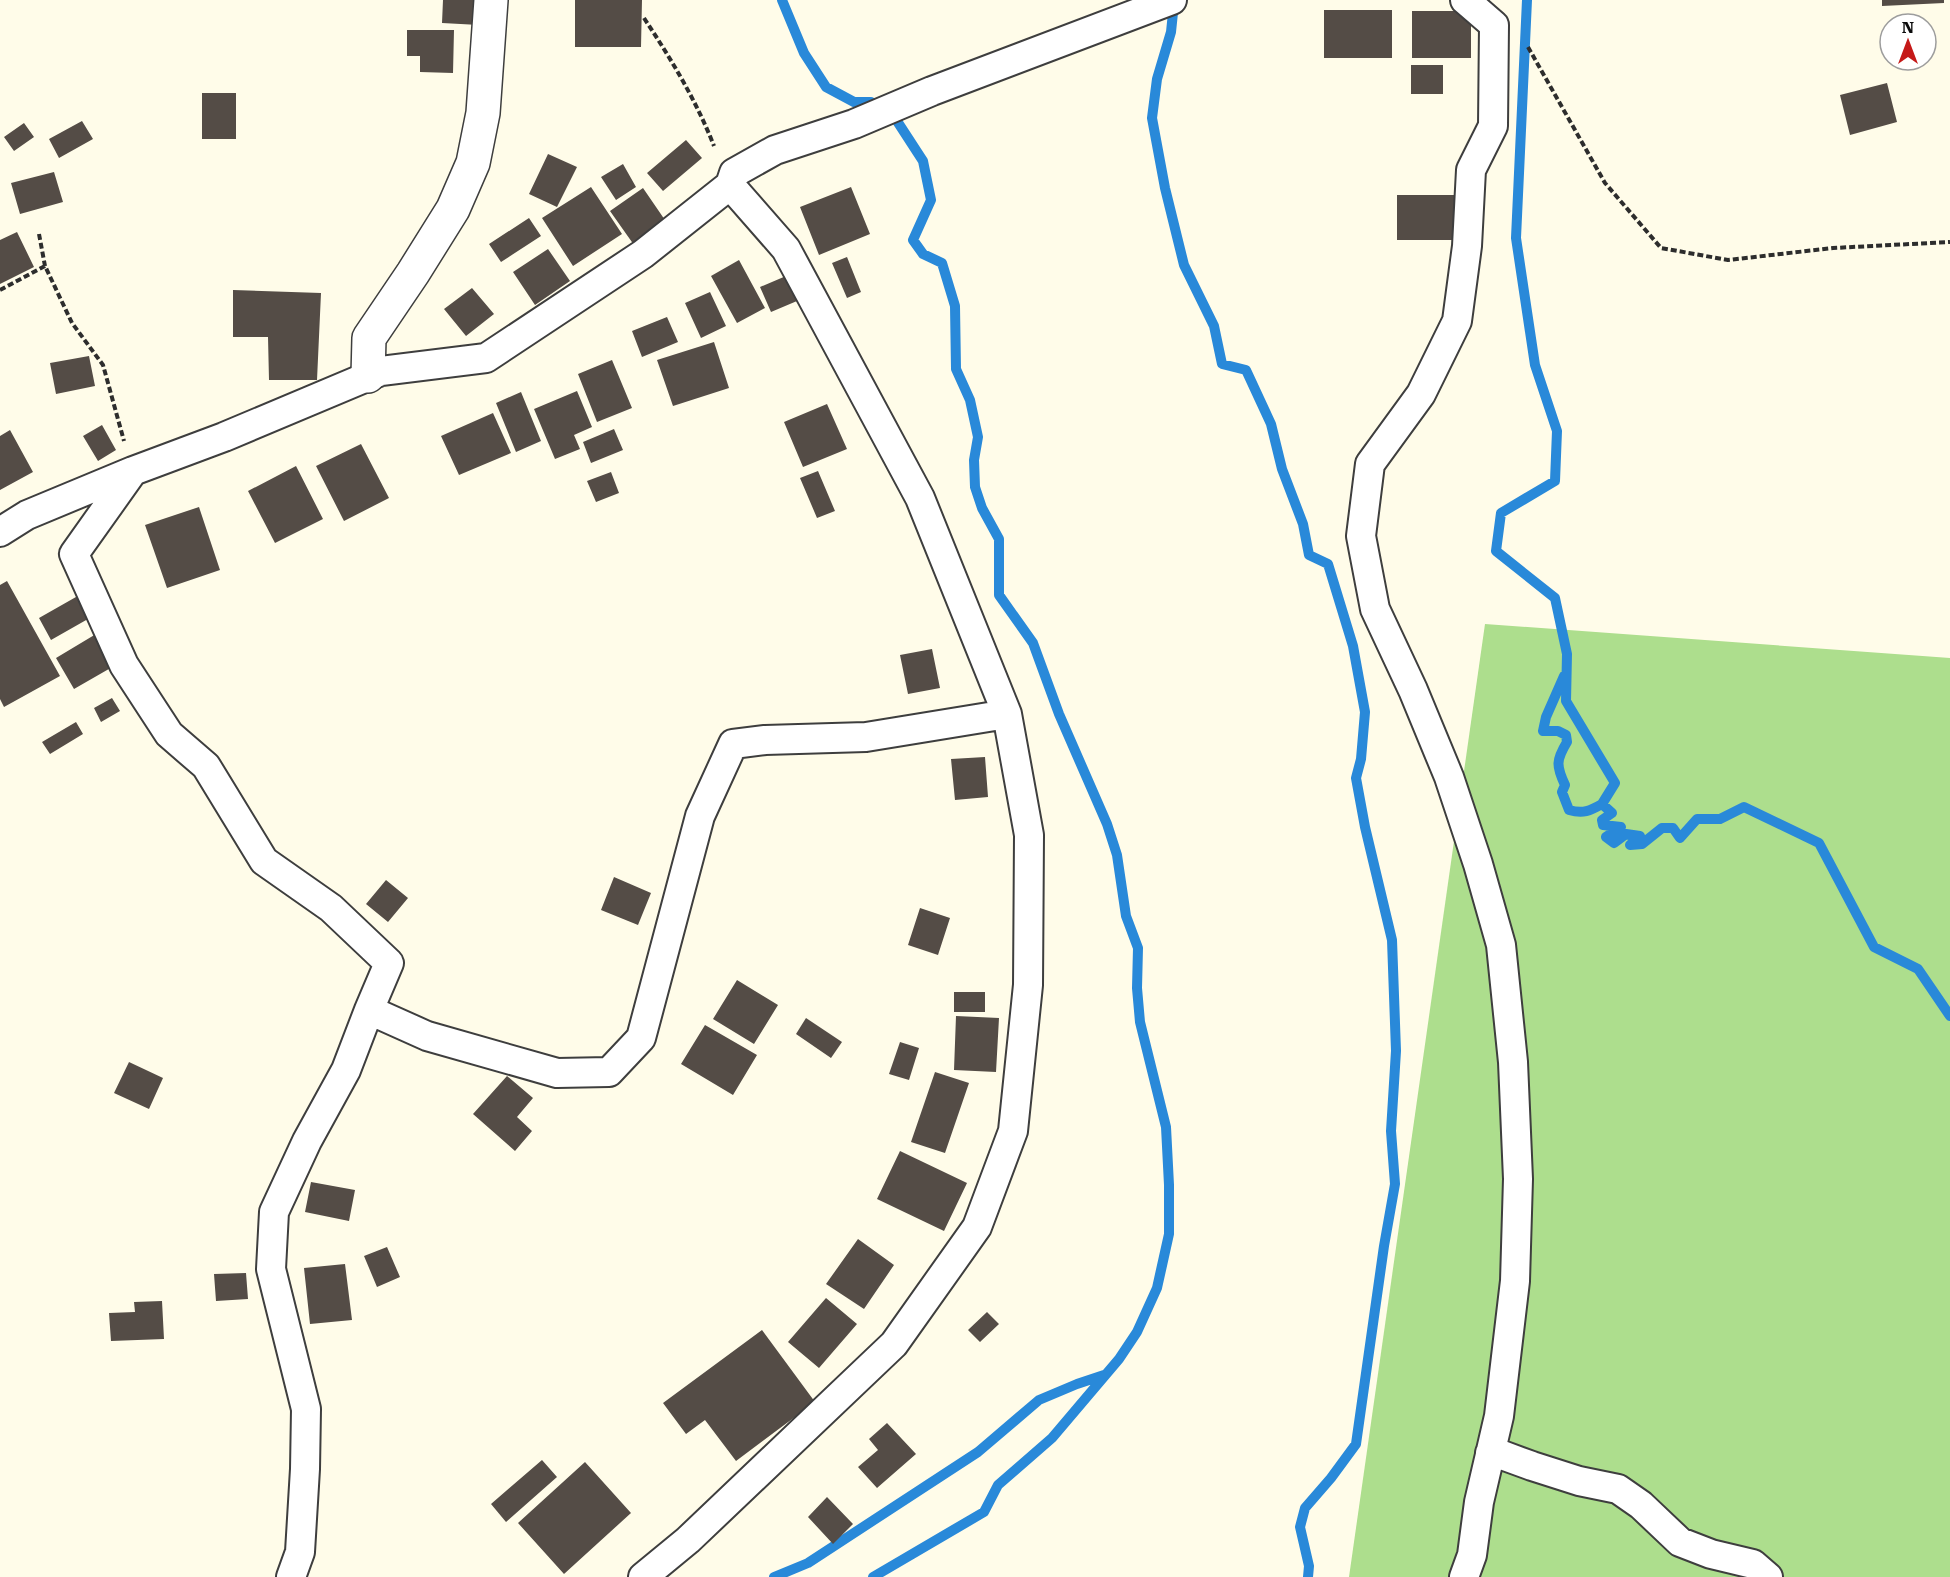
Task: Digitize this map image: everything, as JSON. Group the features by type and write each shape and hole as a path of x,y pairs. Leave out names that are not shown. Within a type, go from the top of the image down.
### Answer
{"street":[{"path":"368,376 369,338 447,218 473,163 483,113 491,0"},
{"path":"0,532 27,514 224,437 381,371 486,358 643,254 730,185 734,173 775,150 854,124 932,91 1172,0"},
{"path":"1464,1577 1472,1555 1479,1502 1499,1416 1515,1281 1518,1179 1514,1062 1501,945 1478,864 1449,777 1413,690 1375,609 1361,536 1370,464 1421,394 1457,321 1467,246 1471,170 1493,126 1494,25 1466,0"},
{"path":"643,1577 688,1540 894,1344 977,1227 1014,1131 1028,986 1029,835 1007,714 914,488 786,249 730,185"},
{"path":"133,471 74,554 124,665 169,734 206,766 264,861 331,908 390,963 346,1070 307,1141 274,1212 271,1269 306,1409 300,1552 291,1577"},
{"path":"369,1010 427,1036 557,1073 609,1072 641,1038 700,816 733,744 765,740 866,737 1007,714"},
{"path":"1490,1453 1579,1481 1618,1489 1641,1505 1680,1542 1711,1554 1753,1564 1768,1577"}],"path":[{"path":"644,18 676,67 701,113 730,185"},
{"path":"1525,42 1605,183 1660,248 1728,260 1833,248 1950,242"},
{"path":"39,234 45,266 72,323 103,365 133,471"},
{"path":"0,290 45,266"}],"green space":[{"path":"1485,624 1950,658 1950,1577 1349,1577"}],"building":[{"path":"443,0 480,0 479,25 442,23"},
{"path":"575,0 642,0 641,47 575,47"},
{"path":"1882,0 1944,0 1944,3 1882,6"},
{"path":"1324,10 1392,10 1392,58 1324,58"},
{"path":"1412,11 1471,11 1471,58 1412,58"},
{"path":"407,30 454,30 453,73 420,72 420,56 407,56"},
{"path":"1411,65 1443,65 1443,94 1411,94"},
{"path":"1887,83 1897,122 1850,135 1840,95"},
{"path":"202,93 236,93 236,139 202,139"},
{"path":"82,121 93,139 59,158 49,139"},
{"path":"24,123 34,137 14,151 4,137"},
{"path":"686,140 702,158 663,191 647,173"},
{"path":"548,154 577,167 557,207 529,194"},
{"path":"623,164 636,187 616,200 601,177"},
{"path":"54,172 63,202 20,214 11,183"},
{"path":"591,187 622,234 573,266 542,218"},
{"path":"851,187 870,234 819,255 800,207"},
{"path":"643,188 667,223 634,245 610,211"},
{"path":"1397,195 1456,195 1456,240 1397,240"},
{"path":"529,218 541,236 501,262 489,244"},
{"path":"17,232 34,267 0,284 0,240"},
{"path":"548,249 570,281 535,305 513,272"},
{"path":"847,257 861,292 847,298 832,263"},
{"path":"739,260 765,308 737,323 711,276"},
{"path":"786,276 797,301 771,312 760,287"},
{"path":"472,288 494,314 466,336 444,309"},
{"path":"233,290 321,293 317,380 269,380 268,337 233,337"},
{"path":"710,292 726,326 701,338 685,303"},
{"path":"667,317 678,342 642,357 632,331"},
{"path":"714,342 729,388 673,406 657,360"},
{"path":"89,356 95,386 56,394 50,363"},
{"path":"612,360 632,408 597,422 578,374"},
{"path":"577,391 592,427 574,435 580,449 555,459 534,409"},
{"path":"521,392 541,441 516,452 496,403"},
{"path":"827,404 847,449 803,467 784,422"},
{"path":"493,413 511,453 459,475 441,436"},
{"path":"102,425 116,450 98,461 83,436"},
{"path":"614,429 623,450 591,463 583,442"},
{"path":"10,430 33,472 0,490 0,436"},
{"path":"361,444 389,498 344,521 316,466"},
{"path":"296,466 323,519 275,543 248,491"},
{"path":"818,471 835,511 817,518 800,478"},
{"path":"611,472 619,493 596,502 587,481"},
{"path":"199,507 220,570 167,588 145,525"},
{"path":"7,581 60,676 4,707 0,699 0,585"},
{"path":"83,593 95,615 51,640 39,618"},
{"path":"101,631 121,662 74,689 56,658"},
{"path":"932,649 940,688 908,694 900,655"},
{"path":"112,698 120,711 101,722 94,708"},
{"path":"76,722 83,734 50,754 42,742"},
{"path":"985,757 988,797 955,800 951,759"},
{"path":"614,877 651,893 638,925 601,910"},
{"path":"386,880 408,898 388,922 366,904"},
{"path":"920,908 950,918 938,955 908,945"},
{"path":"737,980 778,1005 754,1044 713,1019"},
{"path":"954,992 985,992 985,1012 954,1012"},
{"path":"956,1016 999,1018 996,1072 954,1070"},
{"path":"806,1018 842,1042 831,1058 796,1034"},
{"path":"705,1025 757,1055 733,1095 681,1064"},
{"path":"900,1042 919,1048 909,1080 889,1074"},
{"path":"129,1062 163,1078 149,1109 114,1093"},
{"path":"935,1072 969,1083 945,1153 911,1142"},
{"path":"507,1076 533,1098 517,1117 532,1131 515,1151 473,1114"},
{"path":"900,1151 967,1183 944,1231 877,1199"},
{"path":"311,1182 355,1190 349,1221 305,1212"},
{"path":"858,1239 894,1265 864,1309 826,1284"},
{"path":"387,1247 400,1277 377,1287 364,1256"},
{"path":"345,1264 352,1320 310,1324 304,1268"},
{"path":"246,1273 248,1299 216,1301 214,1274"},
{"path":"826,1298 857,1324 819,1368 788,1342"},
{"path":"162,1301 164,1339 111,1341 109,1313 135,1312 134,1302"},
{"path":"987,1312 999,1324 980,1342 968,1330"},
{"path":"762,1330 815,1402 736,1461 705,1420 686,1434 663,1403"},
{"path":"887,1423 916,1454 877,1488 858,1467 878,1450 869,1439"},
{"path":"542,1460 557,1477 506,1522 491,1504"},
{"path":"585,1462 631,1513 564,1574 518,1523"},
{"path":"827,1497 853,1524 833,1544 808,1517"}],"waterway":[{"path":"782,0 804,53 826,87 854,102 871,102 897,121 923,161 931,200 913,240 923,254 942,263 955,306 956,369 970,400 978,437 974,460 975,487 982,508 999,539 999,595 1033,643 1059,714 1107,824 1117,855 1126,916 1138,948 1137,988 1140,1022 1166,1127 1169,1234 1157,1288 1137,1332 1119,1359 1052,1438 998,1485 984,1512 873,1577"},
{"path":"1527,0 1516,238 1535,365 1557,431 1555,481 1501,513 1496,551 1555,598 1567,654 1566,701 1615,783 1602,804 1612,813 1602,820 1603,825 1621,827 1606,837 1614,843 1626,834 1640,836 1630,845 1642,844 1662,828 1673,828 1680,838 1697,819 1720,819 1744,807 1819,843 1874,947 1918,969 1950,1016"},
{"path":"1174,3 1171,32 1157,79 1152,118 1165,188 1184,265 1214,326 1222,364 1246,370 1271,424 1282,469 1303,524 1309,555 1328,564 1353,646 1365,712 1361,759 1356,778 1365,827 1392,940 1396,1051 1391,1131 1395,1184 1356,1444 1305,1508 1300,1527 1309,1566 1308,1577"},
{"path":"1564,676 1546,717 1543,731 1558,731 1566,735 1567,742 1558,763 1565,785 1562,792 1569,810 1586,811 1602,804"},
{"path":"774,1577 808,1563 978,1452 1039,1400 1104,1375"}]}
